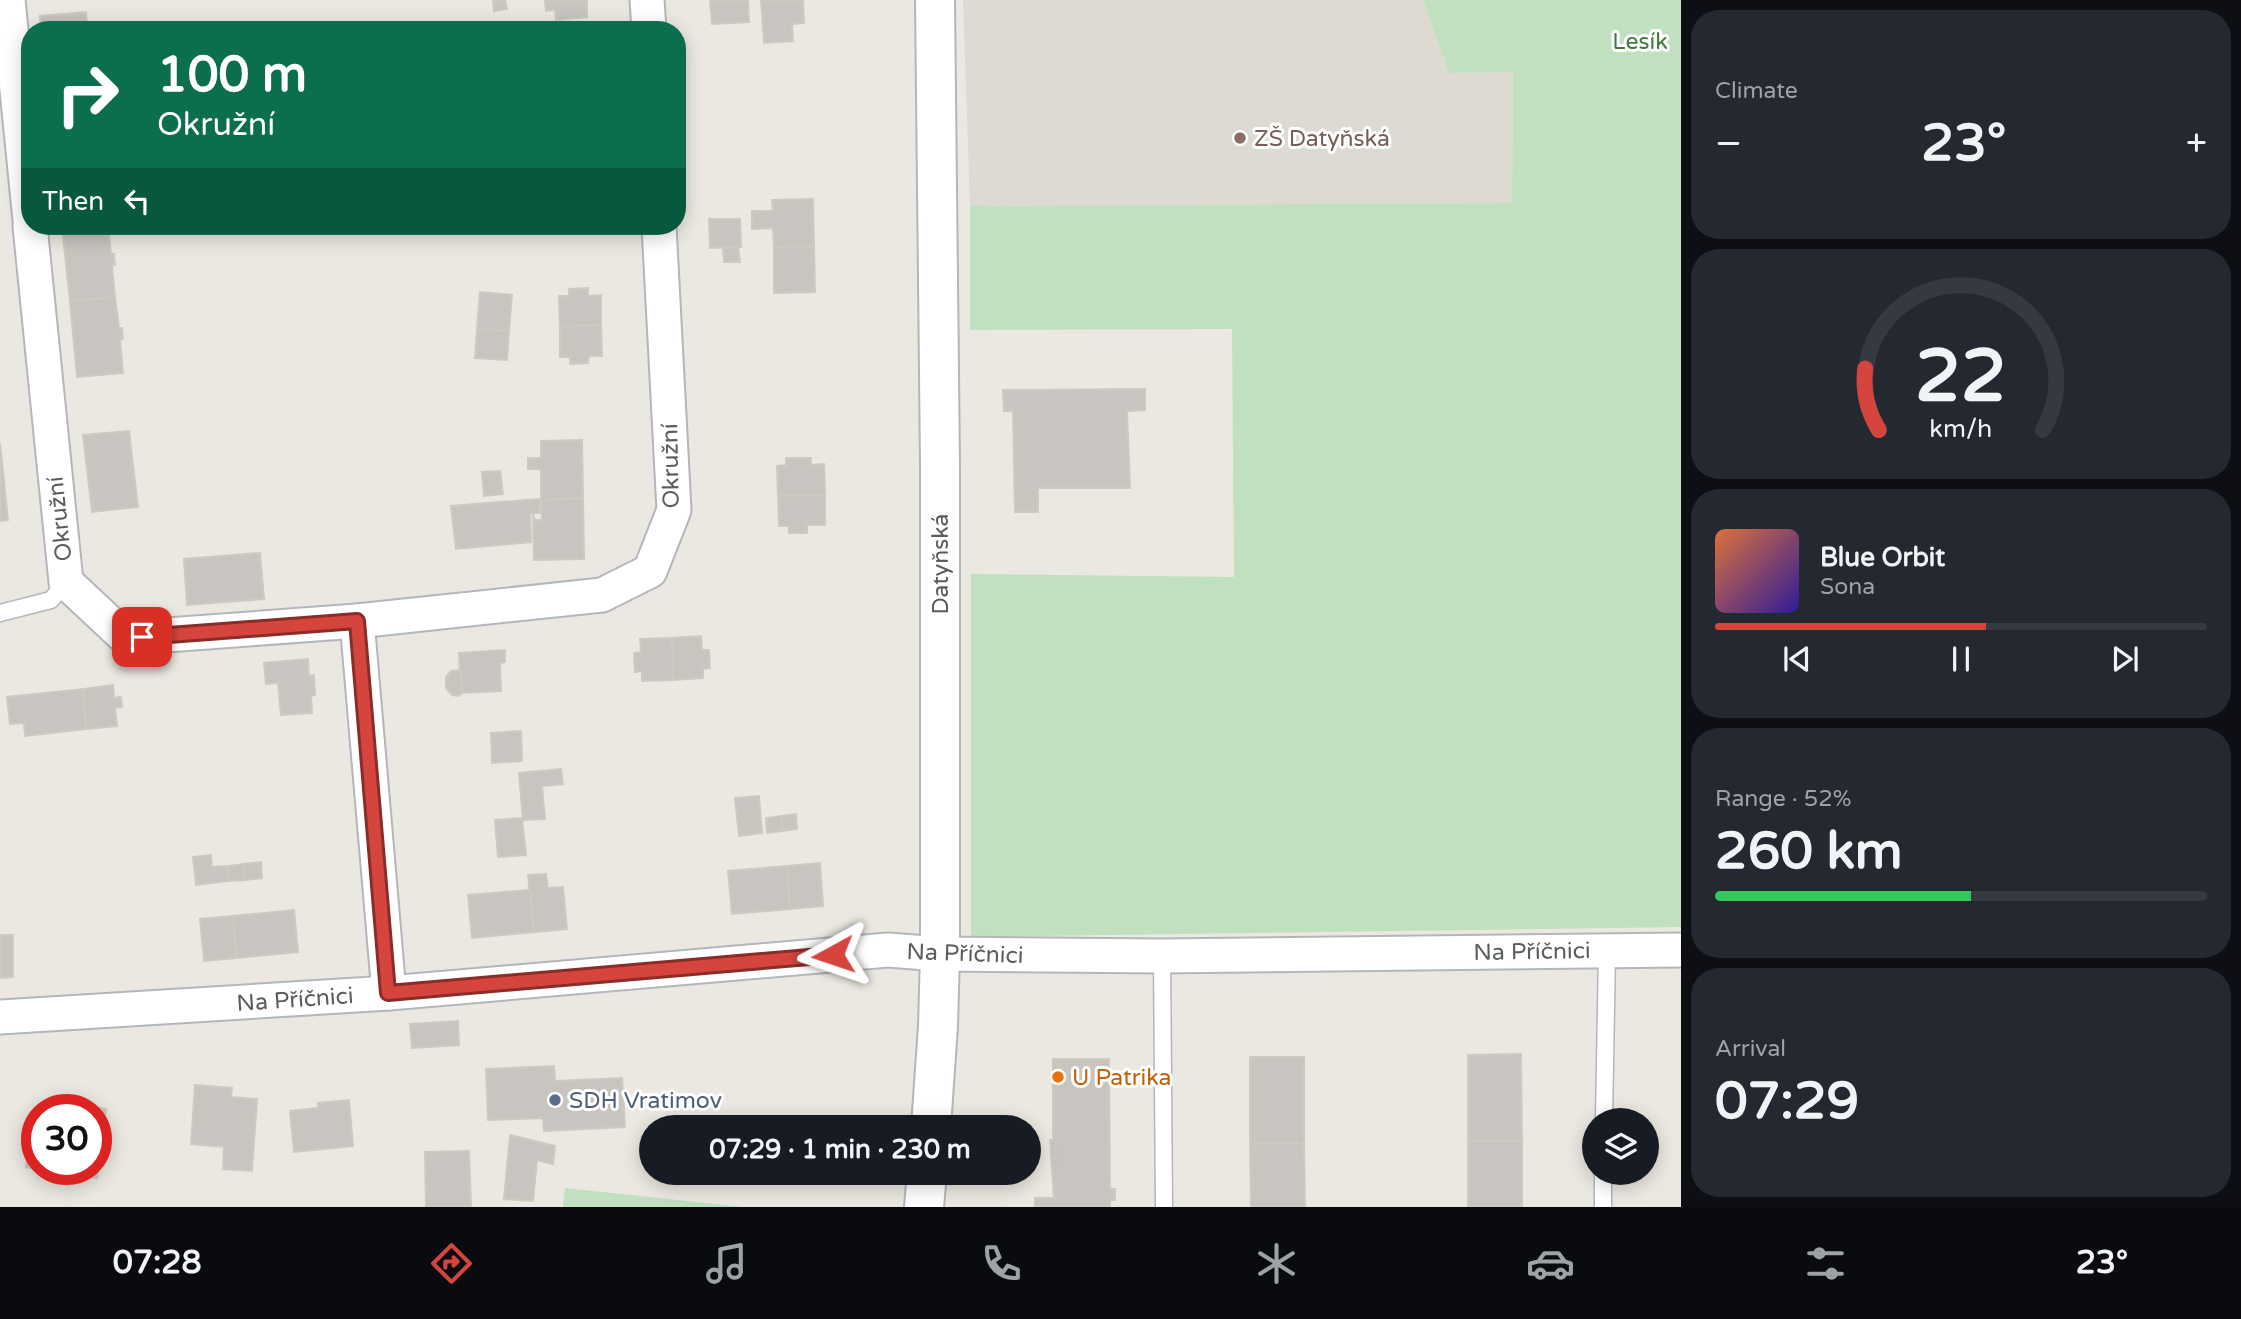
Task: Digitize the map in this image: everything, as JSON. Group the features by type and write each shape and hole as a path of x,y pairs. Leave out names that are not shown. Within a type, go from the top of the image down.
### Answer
{"main road":[{"name":"Datyňská","path":"932,1115 940,954 940,466 935,0"},
{"path":"925,1207 926,1185"}],"street":[{"path":"8,0 21,130"},
{"path":"647,0 648,21"},
{"name":"Okružní","path":"31,235 66,582 126,638 357,621 602,595 650,571 674,510 659,235"},
{"path":"357,621 388,993"},
{"name":"Na Příčnici","path":"0,1017 388,993 888,950 940,954 1162,956 1681,950"}],"lane":[{"path":"0,613 51,600 66,582"},
{"path":"1604,1108 1607,951"},
{"path":"1162,956 1164,1207"},
{"path":"1603,1207 1604,1185"}],"shaded area":[{"name":"ZŠ Datyňská","path":"963,0 1423,0 1449,73 1513,72 1512,203 970,206"}],"green space":[{"name":"Lesík","path":"1423,0 1681,0 1681,927 971,937 971,574 1234,577 1232,329 970,330 970,206 1512,203 1513,72 1449,73"},
{"path":"565,1188 744,1207 563,1207"}],"building":[{"path":"493,0 505,0 507,9 494,11"},
{"path":"545,0 587,0 587,17 556,20 555,10 546,11"},
{"path":"710,0 748,0 749,22 712,24"},
{"path":"761,0 803,0 804,23 792,24 793,41 764,43"},
{"path":"86,12 86,21 40,21 40,16"},
{"path":"813,199 814,246 774,247 773,228 752,229 752,211 773,211 772,200"},
{"path":"709,219 740,219 741,247 710,248"},
{"path":"63,235 109,235 111,254 114,254 115,265 112,265 115,297 70,301"},
{"path":"814,246 815,292 774,293 774,247"},
{"path":"738,247 740,262 724,262 723,248"},
{"path":"588,288 588,296 601,295 601,325 560,327 559,296 569,296 569,289"},
{"path":"480,292 512,295 509,331 477,329"},
{"path":"115,297 119,328 122,328 123,339 120,339 123,373 77,377 70,301"},
{"path":"601,325 602,356 589,356 588,363 570,364 570,357 560,357 560,327"},
{"path":"477,329 509,331 507,360 475,358"},
{"path":"1145,389 1145,410 1127,411 1130,488 1038,488 1038,512 1015,512 1013,411 1004,411 1003,390"},
{"path":"129,431 138,507 92,512 83,435"},
{"path":"582,440 583,498 541,500 541,469 528,469 528,458 541,458 541,441"},
{"path":"0,443 8,520 0,521"},
{"path":"786,458 811,458 811,465 824,464 825,495 778,496 777,466 786,465"},
{"path":"500,471 503,494 484,496 482,472"},
{"path":"825,495 825,525 807,525 807,533 789,533 789,526 779,526 778,496"},
{"path":"583,498 584,559 534,560 533,514 535,520 542,520 541,500"},
{"path":"539,499 540,513 530,513 531,542 456,549 451,506"},
{"path":"260,553 264,599 187,605 184,559"},
{"path":"701,636 702,650 709,650 710,668 703,669 703,678 673,680 672,638"},
{"path":"672,638 673,680 642,681 642,671 635,672 634,653 641,652 640,639"},
{"path":"505,650 505,662 500,663 501,691 461,693 459,653"},
{"path":"308,659 309,676 314,675 312,713 281,715 278,683 266,684 264,663"},
{"path":"461,670 462,693 459,696 452,695 446,688 446,677 451,671"},
{"path":"113,685 114,698 121,697 122,707 115,708 117,726 86,729 83,689"},
{"path":"83,689 86,729 25,736 24,723 10,724 7,697"},
{"path":"521,731 522,761 492,763 491,733"},
{"path":"561,769 563,784 542,786 545,819 523,820 519,773"},
{"path":"759,796 762,833 739,836 735,798"},
{"path":"796,814 797,829 783,831 781,816"},
{"path":"781,816 783,831 767,833 766,818"},
{"path":"522,818 526,855 498,857 495,820"},
{"path":"211,855 212,867 227,866 229,881 196,885 193,857"},
{"path":"261,862 262,878 245,880 244,864"},
{"path":"820,863 823,906 790,909 787,866"},
{"path":"244,864 245,880 229,881 227,866"},
{"path":"787,866 790,909 732,914 728,871"},
{"path":"546,874 548,888 563,887 567,929 534,932 528,875"},
{"path":"530,890 534,932 472,938 468,895"},
{"path":"294,910 298,952 236,958 233,916"},
{"path":"233,916 236,958 204,961 200,919"},
{"path":"0,935 13,935 13,977 0,978"},
{"path":"458,1021 459,1045 412,1048 410,1024"},
{"path":"1521,1054 1522,1141 1468,1141 1468,1055"},
{"path":"1250,1057 1304,1057 1304,1143 1250,1144"},
{"path":"1053,1059 1109,1059 1110,1189 1115,1189 1115,1200 1110,1200 1110,1207 1035,1207 1035,1198 1054,1198 1050,1140 1053,1140"},
{"name":"SDH Vratimov","path":"554,1066 555,1081 622,1078 625,1127 544,1131 543,1118 488,1120 486,1069"},
{"path":"195,1085 232,1088 231,1097 257,1099 252,1171 223,1169 224,1147 191,1144"},
{"path":"349,1100 353,1146 294,1152 290,1111 318,1108 318,1103"},
{"path":"510,1135 555,1146 553,1164 537,1160 533,1201 504,1199"},
{"path":"1468,1141 1522,1141 1522,1207 1468,1207"},
{"path":"1304,1143 1305,1207 1251,1207 1250,1144"},
{"path":"469,1151 471,1207 426,1207 425,1152"}],"place":[{"name":"ZŠ Datyňská","path":"1240,138"},
{"name":"U Patrika","path":"1058,1077"},
{"name":"SDH Vratimov","path":"555,1100"}],"route":[{"path":"142,637 357,621 388,993 833,955"}]}
